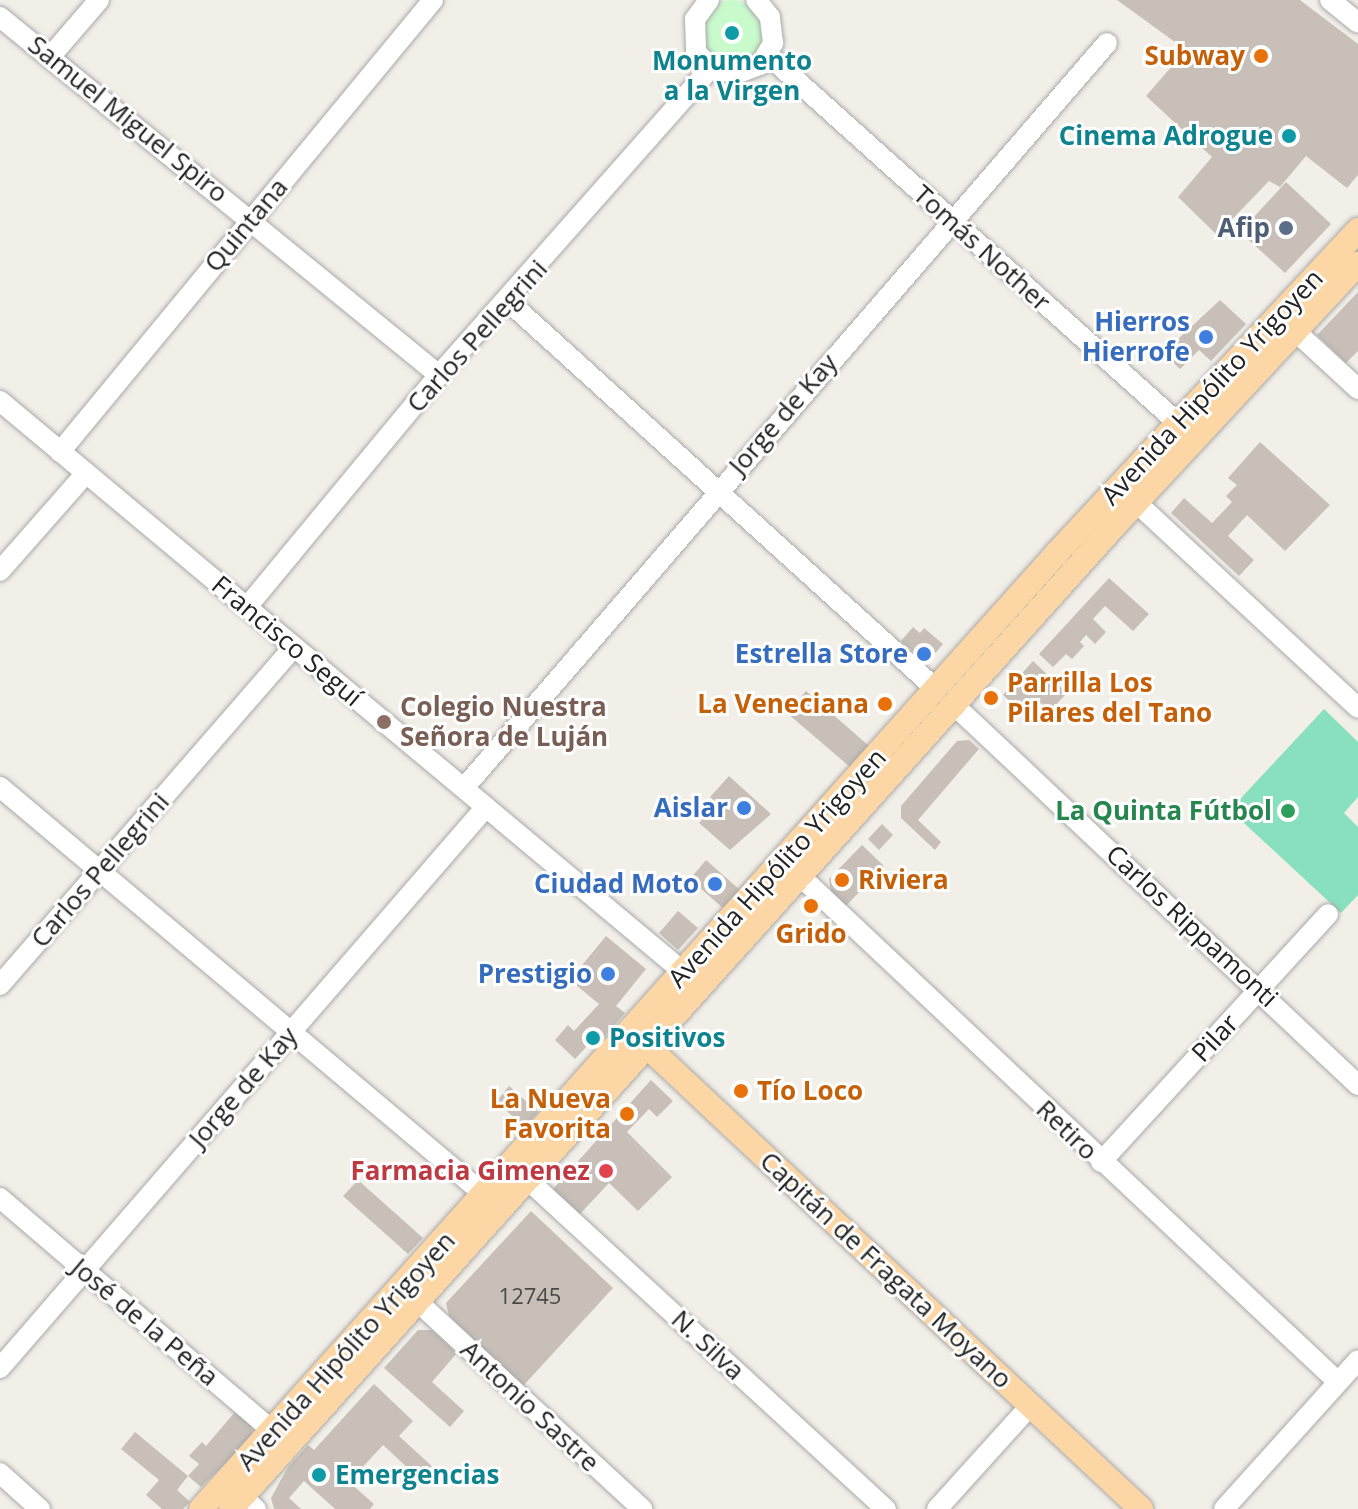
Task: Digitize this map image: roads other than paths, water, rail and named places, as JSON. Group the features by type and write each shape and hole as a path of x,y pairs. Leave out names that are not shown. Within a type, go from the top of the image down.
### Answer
{"main road":[{"name":"Avenida Hipólito Yrigoyen","path":"201,1509 239,1499 282,1438 486,1196 693,981 944,697 1188,432 1358,230"},
{"name":"Avenida Hipólito Yrigoyen","path":"1188,432 1295,331 1358,264"},
{"name":"Avenida Hipólito Yrigoyen","path":"693,981 799,875 944,697"},
{"name":"Avenida Hipólito Yrigoyen","path":"282,1438 419,1303 529,1181 640,1039"},
{"name":"Capitán de Fragata Moyano","path":"640,1039 1141,1509"}],"street":[{"path":"50,57 99,0"},
{"name":"Quintana","path":"60,452 433,0"},
{"path":"708,0 695,19 693,41 711,68 736,74 760,65 768,55 774,29 762,2"},
{"path":"1330,0 1358,23"},
{"name":"Samuel Miguel Spiro","path":"0,17 252,218 439,375"},
{"name":"Jorge de Kay","path":"464,788 950,219 1107,43"},
{"name":"Tomás Nother","path":"768,55 1188,432"},
{"name":"Carlos Pellegrini","path":"247,607 439,375 509,302 711,68"},
{"path":"509,302 944,697"},
{"path":"1295,331 1358,389"},
{"name":"Francisco Seguí","path":"0,401 693,981"},
{"path":"0,571 86,473"},
{"path":"1129,495 1358,708"},
{"name":"Carlos Pellegrini","path":"0,985 294,647"},
{"name":"Carlos Rippamonti","path":"944,697 1261,989 1358,1085"},
{"path":"0,787 486,1196"},
{"name":"Jorge de Kay","path":"0,1368 486,807"},
{"name":"Retiro","path":"799,875 1338,1382"},
{"name":"Pilar","path":"1101,1162 1328,914"},
{"name":"N. Silva","path":"529,1181 886,1509"},
{"name":"José de la Peña","path":"0,1198 282,1438"},
{"name":"Antonio Sastre","path":"419,1303 642,1509"},
{"path":"1224,1509 1358,1360"},
{"path":"937,1509 1031,1405"},
{"path":"0,1473 40,1509"}],"place":[{"name":"Monumento a la Virgen","path":"732,33"},
{"name":"Subway","path":"1261,56"},
{"name":"Cinema Adrogue","path":"1289,136"},
{"name":"Afip","path":"1286,228"},
{"name":"Hierros Hierrofe","path":"1206,337"},
{"name":"Estrella Store","path":"924,654"},
{"name":"Parrilla Los Pilares del Tano","path":"991,698"},
{"name":"La Veneciana","path":"885,704"},
{"name":"Colegio Nuestra Señora de Luján","path":"384,722"},
{"name":"Aislar","path":"744,808"},
{"name":"La Quinta Fútbol","path":"1288,811"},
{"name":"Riviera","path":"842,880"},
{"name":"Ciudad Moto","path":"715,884"},
{"name":"Grido","path":"811,906"},
{"name":"Prestigio","path":"608,974"},
{"name":"Positivos","path":"593,1038"},
{"name":"Tío Loco","path":"741,1091"},
{"name":"La Nueva Favorita","path":"627,1114"},
{"name":"Farmacia Gimenez","path":"606,1171"},
{"name":"Emergencias","path":"319,1475"}]}
